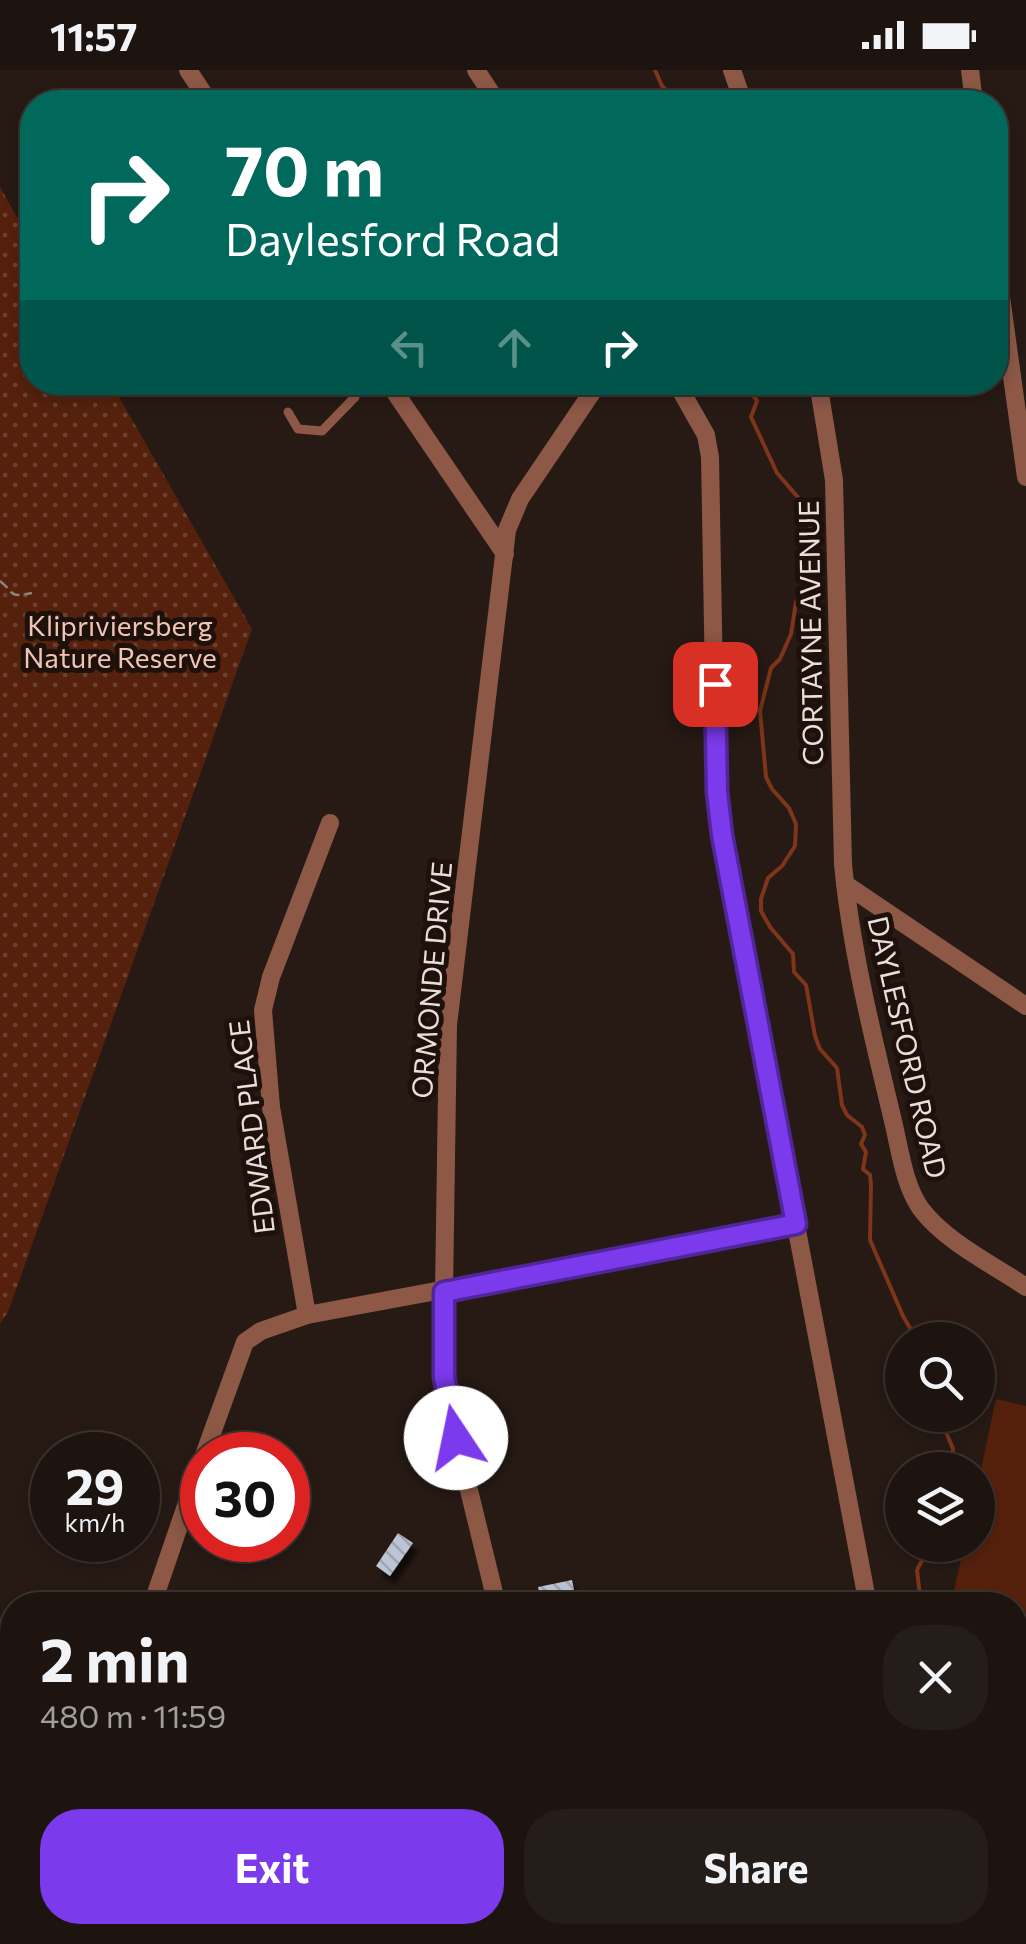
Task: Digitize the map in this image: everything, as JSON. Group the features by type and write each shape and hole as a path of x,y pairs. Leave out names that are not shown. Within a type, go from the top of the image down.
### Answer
{"street":[{"path":"1009,343 1026,478"},
{"path":"397,395 504,554"},
{"name":"ORMONDE DRIVE","path":"494,1592 444,1377 448,1025 504,554 514,508 590,395"},
{"path":"684,395 709,446 717,792 729,874 866,1592"},
{"name":"CORTAYNE AVENUE","path":"820,395 834,480 845,884"},
{"name":"EDWARD PLACE","path":"307,1316 271,1107 262,1010 330,824"},
{"path":"845,884 1026,1006"},
{"name":"DAYLESFORD ROAD","path":"845,884 880,1069 912,1193 940,1228 1026,1287"},
{"path":"212,1432 245,1342 260,1331 307,1316 796,1224"},
{"path":"156,1592 180,1524"}],"lane":[{"path":"288,412 298,429 322,431 356,395"}],"path":[{"path":"0,581 16,596 32,593"}],"green space":[{"name":"Klipriviersberg Nature Reserve","path":"0,187 20,223 20,395 118,395 252,629 8,1312 0,1324"},
{"path":"996,1399 1026,1406 1026,1592 954,1592 960,1562 995,1562 995,1452 985,1452 989,1432 995,1432"}],"building":[{"path":"398,1533 413,1543 390,1576 376,1566"},
{"path":"572,1580 574,1592 539,1592 538,1587"}],"waterway":[{"path":"655,70 666,90"},
{"path":"753,395 757,401 751,417 777,473 809,510 811,524 805,554 805,588 796,602 791,634 780,659 771,668 760,711 766,777 796,824 795,846 768,878 761,911 793,954 794,972 806,985 820,1049 837,1068 842,1105 865,1135 861,1144 866,1152 863,1169 870,1175 871,1185 870,1240 906,1322"},
{"path":"946,1432 953,1452"},
{"path":"920,1592 917,1570 921,1562"}],"route":[{"path":"456,1438 444,1377 444,1292 796,1224 722,835 717,792 715,684"}]}
